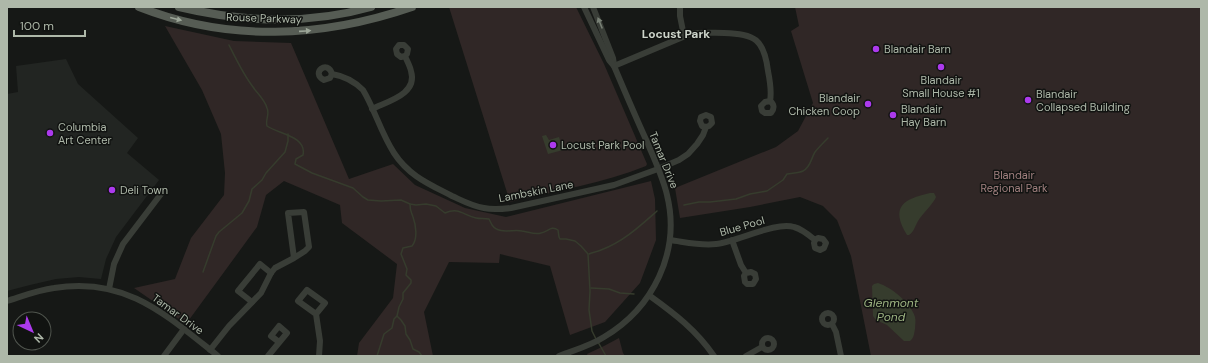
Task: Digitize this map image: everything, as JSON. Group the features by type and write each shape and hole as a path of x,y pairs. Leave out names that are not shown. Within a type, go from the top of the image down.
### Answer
{"main road":[{"name":"Rouse Parkway","path":"139,7 170,17 219,28 278,32 314,30 350,25 412,7"},
{"name":"Rouse Parkway","path":"179,7 221,16 279,20 332,15 371,7"}],"street":[{"name":"Tamar Drive","path":"584,7 609,60 614,66"},
{"name":"Tamar Drive","path":"559,356 603,338 628,320 650,296 664,264 670,240 670,211 668,196 614,66 613,58 593,7"},
{"path":"680,7 680,16 684,36"},
{"path":"614,66 690,34 740,34 752,38 761,45 766,55 771,92 770,101"},
{"path":"372,109 405,93 411,84 411,70 405,56"},
{"name":"Lambskin Lane","path":"332,74 345,77 358,86 366,95 390,146 400,161 412,173 427,184 470,204 485,209 502,209 525,205 614,184 658,169 679,160 688,154 697,144 706,127"},
{"path":"109,289 114,264 123,244 164,190"},
{"path":"210,350 229,326 260,293 275,268 294,258 309,247 304,212 288,213 294,258"},
{"name":"Blue Pool","path":"670,240 715,244 787,225 798,228 815,240"},
{"path":"732,240 741,265 746,273"},
{"path":"252,302 238,291 260,264 271,273"},
{"name":"Tamar Drive","path":"7,301 54,288 78,286 109,289 144,302 184,329 218,356"},
{"path":"650,296 674,313 700,336 714,356"},
{"path":"316,314 320,341 319,356"},
{"path":"832,324 836,332 841,356"},
{"path":"164,356 184,329"},
{"path":"268,356 279,342"},
{"path":"746,356 762,347"}],"shaded area":[{"path":"66,59 78,84 138,138 127,153 159,180 116,237 106,259 101,279 79,277 56,279 7,291 7,94 18,92 16,66"}],"green space":[{"path":"449,7 576,7 604,64 647,164 646,166 596,182 510,202"},
{"name":"Blandair Regional Park","path":"795,7 1201,7 1201,356 871,356 851,256 837,220 823,206 800,197 750,207 680,218 675,188 776,147 798,131 813,103 791,31 799,26"},
{"path":"165,26 234,41 291,43 349,179 393,164 415,185 465,208 506,217 651,181 655,199 656,240 640,283 605,322 570,335 550,266 500,254 499,263 449,262 424,312 433,356 357,356 359,343 393,298 397,264 342,223 340,205 284,181 266,195 257,227 186,324 134,288 175,279 191,238 224,195 225,173 221,134 202,90"},
{"path":"619,338 625,356 588,356 587,354"}],"water":[{"name":"Locust Park Pool","path":"546,135 549,140 559,137 563,150 548,154 542,136"},
{"path":"934,193 936,197 935,199 920,218 912,232 907,235 900,217 902,206 913,198"},
{"name":"Glenmont Pond","path":"878,283 889,288 900,296 913,312 915,318 915,329 913,337 910,341 904,341 887,325 876,320 873,316 872,286"}],"waterway":[{"path":"229,45 246,77 266,105 268,110 267,126 291,136 301,144 303,155 296,159 295,164 312,173 353,188 368,200 401,200 410,204 426,204 436,206 445,213 450,211 458,211 472,217 489,219 495,228 502,231 518,231 536,234 553,228 558,230 560,239 575,241 588,254 590,291 589,310 592,331 596,339"},
{"path":"203,272 216,236 242,213 249,201 252,189 262,180 266,173 285,152 288,134"},
{"path":"684,205 699,202 736,199 750,194 767,191 783,180 787,174 800,172 806,169 815,152 828,138"},
{"path":"377,356 384,334 392,328 394,319 397,316 403,299 403,293 411,283 411,280 406,275 407,269 401,254 403,248 412,246 416,236 416,228 410,210 410,204"},
{"path":"589,254 600,251 617,243 638,228 657,211"},
{"path":"591,288 609,289 620,293 634,294"},
{"path":"397,316 405,326 406,334 413,349 419,352 422,356"},
{"path":"598,342 606,356"}],"place":[{"name":"Blandair Barn","path":"876,49"},
{"name":"Blandair Small House #1","path":"941,67"},
{"name":"Blandair Collapsed Building","path":"1028,100"},
{"name":"Blandair Chicken Coop","path":"868,104"},
{"name":"Blandair Hay Barn","path":"893,115"},
{"name":"Columbia Art Center","path":"50,133"},
{"name":"Locust Park Pool","path":"553,145"},
{"name":"Deli Town","path":"112,190"}],"district":[{"name":"Locust Park","path":"676,34"}]}
